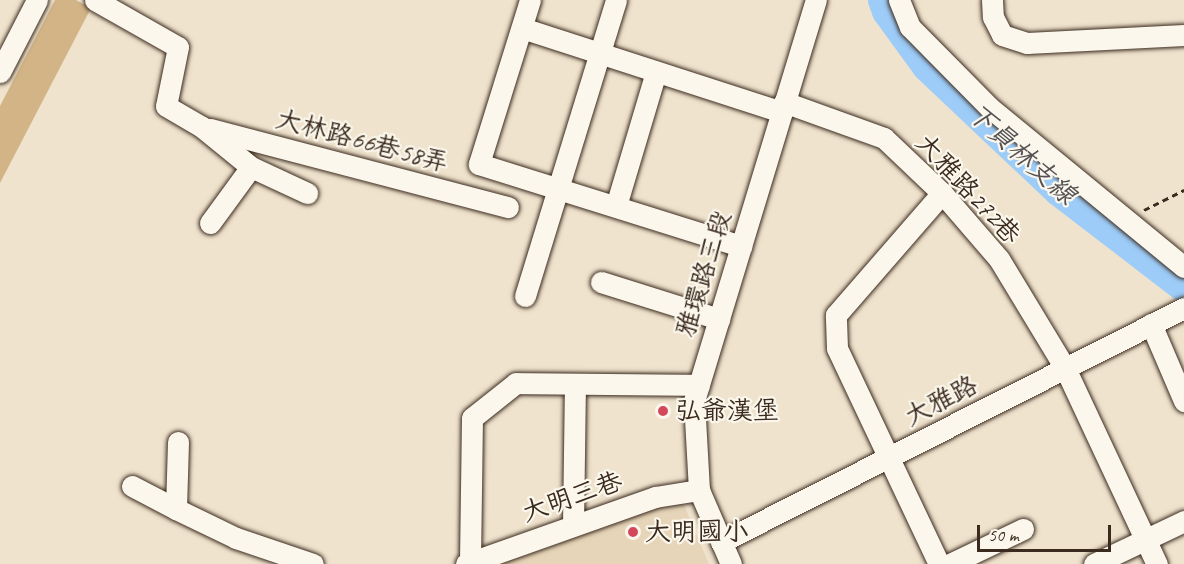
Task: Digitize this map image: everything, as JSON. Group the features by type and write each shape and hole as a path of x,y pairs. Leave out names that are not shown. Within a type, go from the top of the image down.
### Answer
{"street":[{"path":"0,72 37,0"},
{"name":"大林路66巷58弄","path":"95,0 178,47 166,106 202,127 251,167 307,194"},
{"path":"530,0 479,164 741,246"},
{"path":"525,296 616,0"},
{"name":"雅環路三段","path":"731,564 699,490 694,401 816,0"},
{"path":"898,0 910,27 989,107 1124,221 1184,267"},
{"path":"992,0 993,17 1002,35 1027,43 1184,35"},
{"name":"大雅路272巷","path":"522,28 656,72 884,138 942,193 999,259 1065,368 1158,564"},
{"path":"615,206 656,72"},
{"name":"大林路66巷58弄","path":"202,127 508,207"},
{"path":"210,223 251,167"},
{"path":"939,564 837,348 836,315 942,193"},
{"path":"601,282 719,319"},
{"name":"大雅路","path":"721,542 1184,308"},
{"path":"1151,324 1184,401"},
{"path":"468,562 472,418 516,383 699,385"},
{"path":"573,525 575,384"},
{"path":"176,509 178,442"},
{"path":"132,486 236,538 287,560 313,564"},
{"name":"大明三巷","path":"468,562 655,497 699,490"},
{"path":"1094,564 1184,521"},
{"path":"950,564 1023,529"}],"path":[{"path":"1124,221 1184,189"}],"shaded area":[{"name":"大明國小","path":"681,498 709,564 481,564"}],"building":[{"path":"55,0 76,0 91,8 0,183 0,106"}],"waterway":[{"name":"下員林支線","path":"884,0 888,11 928,66 1059,190 1184,286"}],"place":[{"name":"弘爺漢堡","path":"663,411"},
{"name":"大明國小","path":"633,532"}]}
